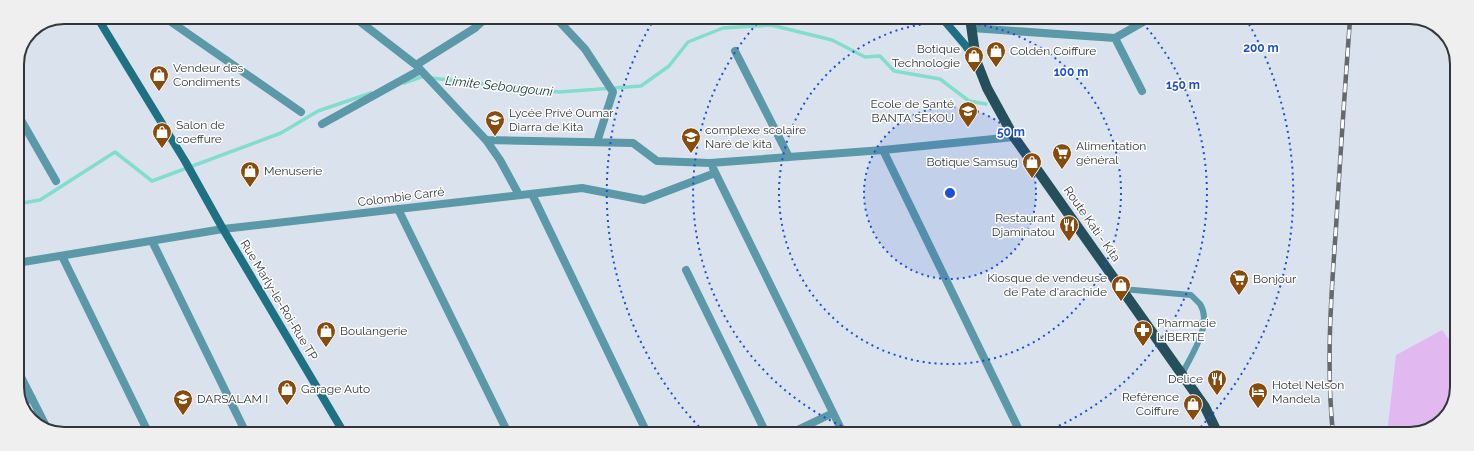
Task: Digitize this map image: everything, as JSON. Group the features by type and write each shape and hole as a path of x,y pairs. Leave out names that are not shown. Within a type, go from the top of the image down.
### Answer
{"main road":[{"name":"Route Kati - Kita","path":"970,24 976,60 987,88 1014,137 1205,407 1215,427"}],"street":[{"name":"Rue Marly-le-Roi-Rue TP","path":"103,24 196,179 223,229 340,427"},
{"path":"174,24 301,112"},
{"path":"363,24 418,68 486,140 500,160 519,195"},
{"path":"322,124 418,68 479,24"},
{"path":"562,24 585,49 613,92 597,142"},
{"path":"947,24 976,60"},
{"path":"980,24 1115,38 1140,24"},
{"path":"1115,38 1142,91"},
{"path":"735,51 789,157"},
{"path":"24,125 56,181"},
{"path":"486,140 633,143 657,161 710,163 882,150 1014,137"},
{"path":"882,150 1018,427"},
{"path":"710,163 840,427"},
{"name":"Colombie Carré","path":"24,262 223,229 582,188 644,200 715,173"},
{"path":"532,194 644,427"},
{"path":"398,209 505,427"},
{"path":"152,241 243,427"},
{"path":"62,256 146,427"},
{"path":"686,270 763,427"},
{"path":"24,383 44,421"},
{"path":"27,401 32,398"},
{"path":"804,427 833,413"}],"lane":[{"path":"1122,289 1191,295 1200,305 1205,324 1199,340 1182,374"}],"shaded area":[{"path":"1442,330 1450,341 1449,397 1443,409 1430,422 1415,427 1388,427 1396,355"}],"waterway":[{"name":"Limite Sebougouni","path":"431,78 559,92 641,86 669,66 688,42 723,28 771,25 832,40 865,57 880,56 894,71 940,79 969,101 986,104"},
{"name":"Limite Sebougouni","path":"404,83 425,77"},
{"name":"Limite Sebougouni","path":"24,203 40,200 115,152 152,181 281,133 318,111 371,93"}],"railway":[{"path":"1332,427 1330,382 1331,305 1350,24"}],"place":[{"name":"Colden Coiffure","path":"996,68"},
{"name":"Botique Technologie","path":"974,73"},
{"name":"Vendeur des Condiments","path":"159,92"},
{"name":"Ecole de Santé BANTA SEKOU","path":"968,128"},
{"name":"Lycée Privé Oumar Diarra de Kita","path":"495,137"},
{"name":"Salon de coeffure","path":"162,149"},
{"name":"complexe scolaire Naré de kita","path":"691,154"},
{"name":"Alimentation général","path":"1062,170"},
{"name":"Botique Samsug","path":"1032,179"},
{"name":"Menuserie","path":"250,188"},
{"name":"Restaurant Djaminatou","path":"1069,242"},
{"name":"Bonjour","path":"1239,296"},
{"name":"Kiosque de vendeuse de Pate d'arachide","path":"1121,302"},
{"name":"Pharmacie LIBERTE","path":"1143,347"},
{"name":"Boulangerie","path":"326,348"},
{"name":"Delice","path":"1217,396"},
{"name":"Garage Auto","path":"287,406"},
{"name":"Hotel Nelson Mandela","path":"1258,409"},
{"name":"DARSALAM I","path":"183,416"},
{"name":"Reférence Coiffure","path":"1193,421"}]}
